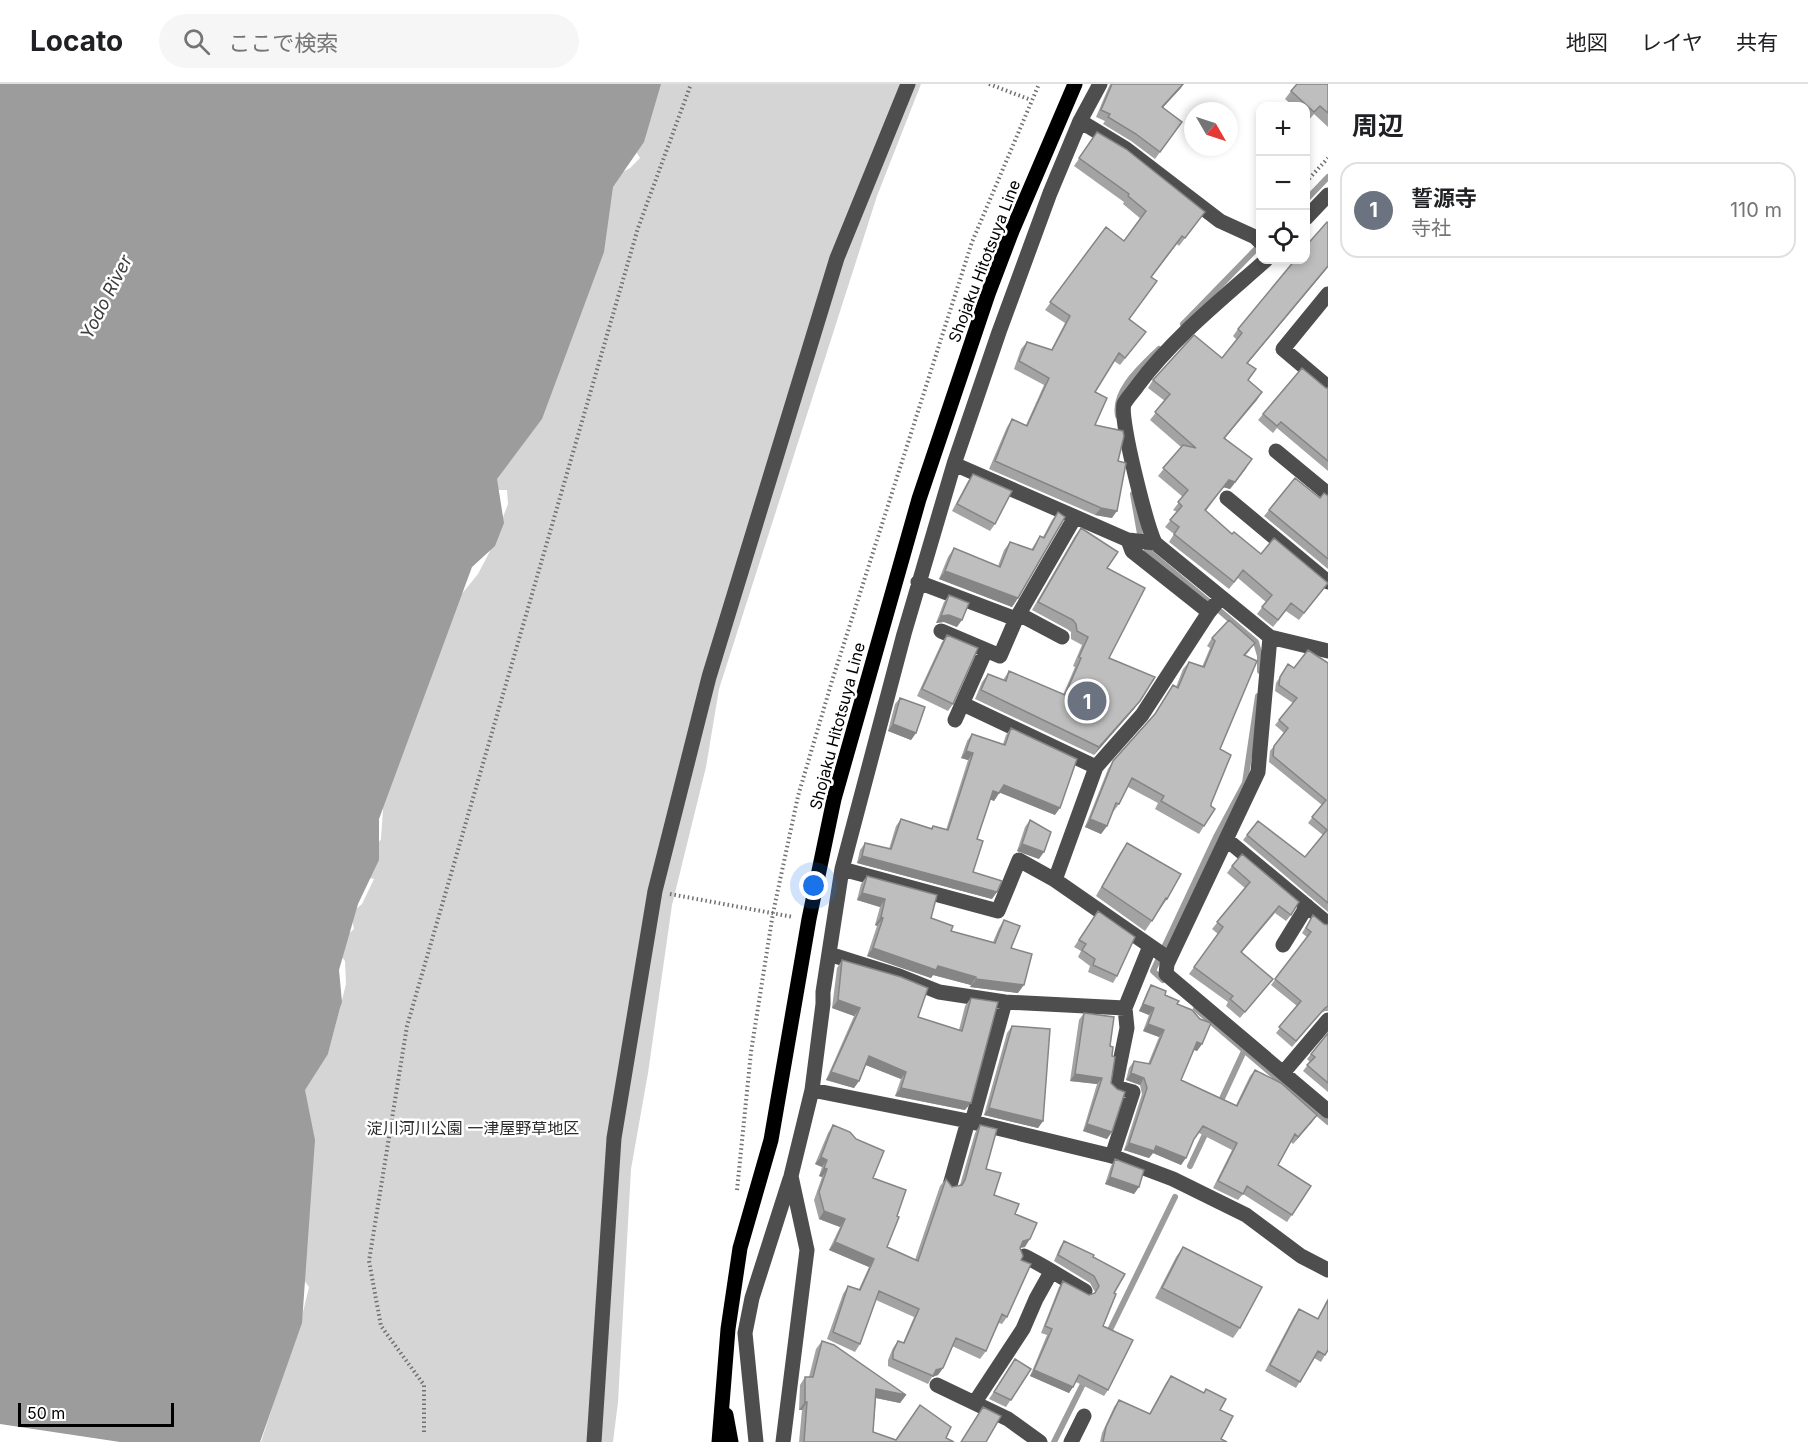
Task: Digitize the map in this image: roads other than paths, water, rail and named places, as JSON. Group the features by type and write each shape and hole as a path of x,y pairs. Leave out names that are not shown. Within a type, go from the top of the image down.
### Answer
{"main road":[{"name":"Shojaku Hitotsuya Line","path":"718,1442 728,1329 740,1248 771,1140 809,919 834,799 919,499 988,294 1016,220 1075,84"},
{"name":"Shojaku Hitotsuya Line","path":"723,1401 731,1442"}],"street":[{"path":"594,1442 614,1138 655,891 709,677 834,270 908,84"},
{"path":"756,1442 745,1347 747,1317 791,1176 812,1090 842,869 918,582 954,464 1050,193 1080,121 1100,84"},
{"path":"1080,121 1126,149 1220,221 1256,238"},
{"path":"1310,215 1324,206"},
{"path":"1262,264 1155,364 1124,404 1124,417 1138,486 1150,533 1155,543 1270,637 1328,651"},
{"path":"1325,303 1283,349 1328,387"},
{"path":"1276,451 1328,494"},
{"path":"954,464 1128,540 1155,543"},
{"path":"1227,498 1328,582"},
{"path":"941,631 1000,656 1018,617 1075,517"},
{"path":"1128,540 1132,551 1209,612"},
{"path":"918,582 1018,617 1062,637"},
{"path":"1054,880 1095,767 1142,715 1221,597"},
{"path":"1270,637 1258,772 1169,959 1166,974 1328,1111"},
{"path":"955,720 986,650"},
{"path":"963,704 1095,767"},
{"path":"1226,839 1326,922"},
{"path":"842,869 998,911 1019,860 1054,880 1169,959"},
{"path":"1283,945 1307,906"},
{"path":"1112,1156 1133,1092 1115,1087 1127,1028 1125,1008 1150,946"},
{"path":"829,954 899,976 939,992 1005,1002 1125,1008"},
{"path":"950,1185 1005,1002"},
{"path":"1283,1073 1328,1020"},
{"path":"812,1090 970,1121 1112,1156 1173,1179 1246,1215 1301,1257 1328,1270"},
{"path":"783,1442 807,1250 791,1176"},
{"path":"1024,1256 1044,1265 1051,1272 1085,1291"},
{"path":"975,1402 1023,1329 1051,1272"},
{"path":"937,1385 1008,1419 1040,1442"},
{"path":"1071,1442 1084,1416"}],"water":[{"name":"Yodo River","path":"0,84 661,84 644,142 613,187 604,252 542,419 497,479 504,523 495,546 472,567 379,819 379,860 358,904 339,970 342,1002 328,1054 305,1090 315,1140 302,1323 260,1442 0,1442"}],"waterway":[{"path":"1310,196 1328,177"},
{"path":"1183,324 1256,249"},
{"path":"1118,416 1118,406 1124,388 1159,349"},
{"path":"1133,494 1140,534"},
{"path":"1147,550 1208,601"},
{"path":"1220,611 1256,642 1260,656 1260,671"},
{"path":"1163,980 1153,971 1216,837 1245,783 1258,696"},
{"path":"1196,1009 1328,1122"},
{"path":"1219,1105 1244,1051"},
{"path":"1190,1166 1208,1128"},
{"path":"1108,1334 1175,1197"},
{"path":"1054,1442 1086,1378"}],"place":[{"name":"誓源寺","path":"1087,701"}],"park label":[{"name":"淀川河川公園 一津屋野草地区","path":"473,1128"}]}
